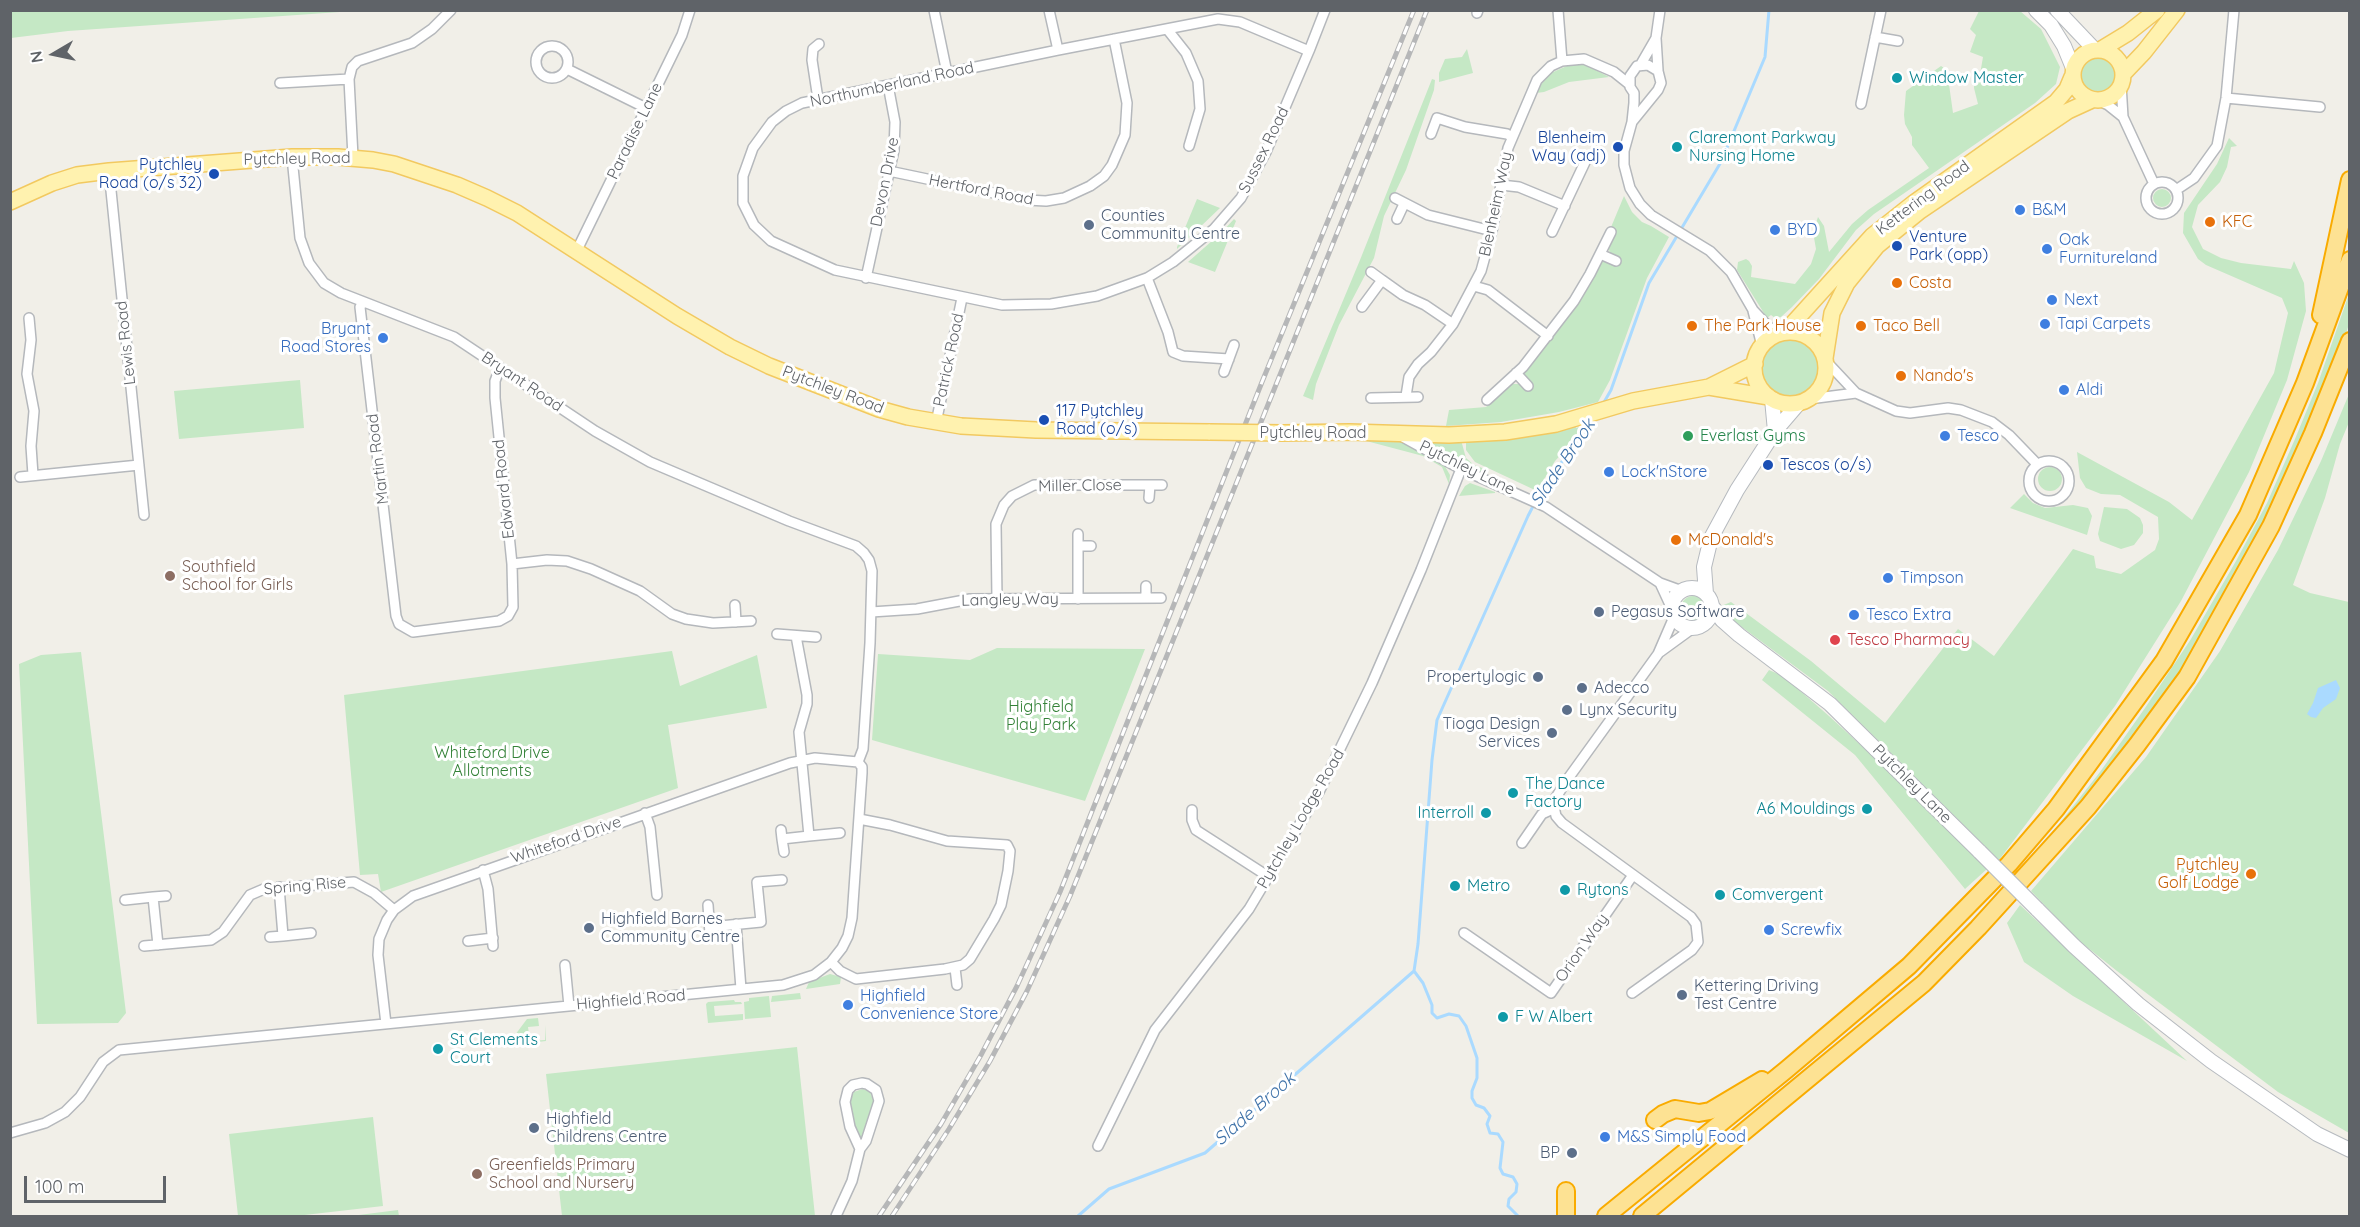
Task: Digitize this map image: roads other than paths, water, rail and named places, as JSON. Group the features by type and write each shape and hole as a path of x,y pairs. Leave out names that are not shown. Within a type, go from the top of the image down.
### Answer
{"highway":[{"path":"2305,383 2331,273 2349,180"},
{"path":"1606,1216 1786,1070 1909,966 2009,864 2056,809 2164,661 2248,515 2305,383 2349,260"},
{"path":"1642,1216 1924,983 1978,928 2095,798 2187,676 2265,536 2313,433 2349,341"},
{"path":"1655,1120 1675,1109 1699,1113 1710,1111 1754,1083 1786,1070"},
{"path":"1566,1191 1566,1216"}],"main road":[{"path":"2157,10 2128,33 2081,56 2073,72 2079,91 2094,100 2112,96 2122,79 2177,10"},
{"path":"2097,50 2107,51 2118,60 2122,79"},
{"name":"Kettering Road","path":"1783,333 1872,236 1915,202 2056,102 2067,89 2073,72"},
{"name":"Kettering Road","path":"1825,359 1832,313 1847,283 1877,246 1920,211 2068,111 2094,100"},
{"name":"Pytchley Road","path":"10,202 52,183 77,175 109,171 292,158 353,157 394,164 457,185 517,213 677,316 759,361 879,410 936,423 1036,430 1449,435 1505,432 1556,424 1672,392 1708,387 1770,398"},
{"path":"1783,333 1798,333 1810,338 1819,346 1825,359 1826,369 1821,386 1804,401 1780,403 1770,398 1757,382 1755,364 1762,346 1770,338 1783,333"},
{"name":"Pytchley Road","path":"1708,387 1755,364"}],"street":[{"path":"353,157 349,79 352,67 358,61 412,43 432,29 451,10"},
{"name":"Paradise Lane","path":"577,250 682,35 690,10"},
{"path":"946,10 934,12 947,73"},
{"path":"1049,10 1058,50"},
{"name":"Sussex Road","path":"962,298 1002,305 1051,304 1097,296 1147,278 1194,247 1214,229 1241,198 1266,152 1325,10"},
{"path":"1557,10 1562,61 1584,59 1614,72 1632,88 1646,96 1658,90 1661,83 1656,38 1660,10"},
{"path":"1861,104 1881,10"},
{"path":"2036,10 2051,25 2064,46 2073,72"},
{"path":"2057,10 2097,50"},
{"path":"2176,190 2194,178 2217,146 2226,98 2234,10"},
{"name":"Northumberland Road","path":"962,298 866,278 815,263 771,241 754,225 743,203 742,176 747,160 761,135 772,122 786,111 802,103 818,99 1230,15 1309,51"},
{"path":"1167,29 1186,53 1198,81 1200,109 1188,146"},
{"path":"1875,37 1898,41"},
{"path":"1656,38 1630,76 1632,122 1624,151 1624,165 1630,188 1640,204 1652,215 1710,251 1731,272 1753,310 1769,327 1783,333"},
{"name":"Hertford Road","path":"889,171 1027,200 1046,201 1064,198 1090,186 1104,176 1112,165 1125,135 1127,103 1114,39"},
{"path":"818,99 812,60 813,49 819,44"},
{"name":"Blenheim Way","path":"1407,396 1409,376 1453,324 1474,286 1487,252 1512,137 1537,80 1551,66 1562,61"},
{"path":"1614,72 1648,65 1658,70"},
{"path":"567,69 646,108"},
{"path":"280,82 349,79"},
{"path":"2122,79 2123,117 2154,184"},
{"name":"Devon Drive","path":"866,278 889,171 895,130 888,85"},
{"path":"1632,122 1652,94"},
{"path":"2226,98 2320,107"},
{"path":"2094,100 2108,105 2123,117"},
{"path":"1431,134 1433,117 1465,128 1507,134 1512,137"},
{"name":"Bryant Road","path":"292,158 300,238 309,263 324,283 341,293 454,337 595,431 650,462 839,540"},
{"path":"1552,232 1587,158"},
{"name":"Lewis Road","path":"109,171 144,515"},
{"path":"2166,182 2176,190 2178,197 2173,209 2167,213 2157,213 2148,207 2146,194 2154,184 2166,182"},
{"path":"1501,184 1520,187 1565,206"},
{"path":"1395,198 1428,215 1492,231"},
{"path":"1397,219 1404,204"},
{"path":"1487,400 1516,373 1574,301 1611,232"},
{"path":"1600,254 1616,261"},
{"path":"1371,272 1403,295 1425,305 1453,324"},
{"path":"1147,278 1168,332 1173,352 1183,356 1229,358"},
{"path":"1362,307 1382,280"},
{"path":"1474,286 1488,290 1548,336"},
{"name":"Patrick Road","path":"936,423 962,298"},
{"name":"Martin Road","path":"363,302 360,307 396,616 399,624 406,630 421,632 494,622 504,618 511,611"},
{"path":"1753,310 1762,346"},
{"path":"29,318 31,340 27,374 34,411 31,446 33,475"},
{"path":"1224,372 1234,345"},
{"path":"1825,359 1856,393 1896,411 1910,413 1948,408 1961,410 1992,422 2009,435 2037,464"},
{"name":"Edward Road","path":"500,368 495,381 495,398 512,564 514,596 511,611"},
{"path":"1516,373 1528,386"},
{"path":"1658,654 1708,619 1709,600 1704,567 1711,538 1737,490 1775,431 1804,401 1856,393"},
{"path":"1371,398 1418,397"},
{"path":"1770,398 1775,431"},
{"name":"Pytchley Lane","path":"1395,433 1461,469 1546,507 1660,583 1684,590"},
{"path":"2042,461 2054,461 2065,467 2069,484 2062,496 2048,501 2035,495 2030,489 2031,471 2037,464 2042,461"},
{"path":"20,477 139,465"},
{"name":"Pytchley Lodge Road","path":"1098,1146 1155,1030 1249,909 1313,803 1368,694 1461,469"},
{"name":"Miller Close","path":"997,599 996,524 1004,505 1012,496 1034,485 1162,485"},
{"path":"1149,498 1150,485"},
{"path":"1078,534 1078,598"},
{"name":"Highfield Road","path":"10,1133 45,1123 65,1112 80,1097 103,1062 119,1050 793,984 814,975 831,962 848,936 852,918 862,767 858,762 862,752 864,733 871,612 872,571 869,561 864,552 856,546 839,540"},
{"path":"1078,546 1091,546"},
{"path":"512,564 547,560 567,561 640,591 672,614 701,622 751,621"},
{"path":"1632,993 1692,950 1698,942 1699,932 1691,916 1562,823 1553,809 1554,797 1658,654 1677,596 1704,567"},
{"path":"1660,583 1679,623 1697,627"},
{"path":"1146,586 1146,598"},
{"path":"1684,590 1693,588 1709,600"},
{"name":"Langley Way","path":"871,612 917,609 958,600 1161,598"},
{"name":"Pytchley Lane","path":"1709,600 1722,620 1739,635 1830,704 2074,946 2138,1004 2211,1061 2317,1134 2349,1150"},
{"path":"735,605 736,622"},
{"name":"Pytchley Lane","path":"1697,627 1717,627 1739,635"},
{"path":"777,634 816,637"},
{"path":"796,636 807,695 807,704 799,732 809,836"},
{"name":"Whiteford Drive","path":"386,1024 378,947 382,930 394,910 413,896 802,760 815,758 858,762"},
{"path":"1522,843 1542,814 1553,809"},
{"path":"1192,810 1196,830 1269,878"},
{"path":"645,813 650,827 657,895"},
{"path":"831,962 840,971 856,979 955,968 970,959 994,920 1008,871 1009,847 947,841 859,819"},
{"path":"784,852 782,834 809,836 840,833"},
{"path":"468,941 493,942 488,889 483,870"},
{"name":"Orion Way","path":"1464,933 1551,993 1633,875"},
{"path":"708,905 710,931 736,924 761,922 758,882 782,880"},
{"name":"Spring Rise","path":"144,946 211,940 223,932 250,895 264,889 354,882 374,892 394,910"},
{"path":"279,887 283,936"},
{"path":"125,900 166,896"},
{"path":"153,897 158,945"},
{"path":"736,924 741,989"},
{"path":"270,937 311,933"},
{"path":"565,965 569,1006"},
{"path":"955,968 957,985"},
{"path":"836,1216 852,1181 860,1149 866,1141 879,1101 876,1090 862,1083 853,1085 848,1090 845,1102 850,1127 860,1149"}],"water":[{"path":"2336,680 2340,688 2336,699 2323,708 2316,718 2307,714 2318,688"}],"waterway":[{"name":"Slade Brook","path":"1603,404 1611,390 1649,283 1721,162 1765,57 1769,10"},
{"name":"Slade Brook","path":"1518,1216 1508,1206 1509,1199 1516,1192 1517,1184 1513,1177 1503,1174 1500,1168 1503,1142 1498,1134 1490,1133 1487,1124 1490,1116 1484,1108 1476,1105 1472,1098 1477,1078 1477,1058 1466,1026 1459,1016 1449,1014 1437,1018 1432,1013 1432,1005 1423,983 1414,971 1432,760 1437,720 1528,516 1543,487 1595,418"},
{"name":"Slade Brook","path":"1078,1216 1109,1189 1205,1153 1414,971"}],"railway":[{"path":"879,1216 941,1124 981,1055 1017,986 1060,892 1262,382 1414,10"},
{"path":"892,1216 990,1061 1027,991 1070,896 1427,10"}],"place":[{"name":"Window Master","path":"1897,78"},
{"name":"Blenheim Way (adj)","path":"1618,147"},
{"name":"Claremont Parkway Nursing Home","path":"1677,147"},
{"name":"Pytchley Road (o/s 32)","path":"214,174"},
{"name":"B&M","path":"2020,210"},
{"name":"KFC","path":"2210,222"},
{"name":"Counties Community Centre","path":"1089,225"},
{"name":"BYD","path":"1775,230"},
{"name":"Venture Park (opp)","path":"1897,246"},
{"name":"Oak Furnitureland","path":"2047,249"},
{"name":"Costa","path":"1897,283"},
{"name":"Next","path":"2052,300"},
{"name":"Tapi Carpets","path":"2045,324"},
{"name":"The Park House","path":"1692,326"},
{"name":"Taco Bell","path":"1861,326"},
{"name":"Bryant Road Stores","path":"383,338"},
{"name":"Nando's","path":"1901,376"},
{"name":"Aldi","path":"2064,390"},
{"name":"117 Pytchley Road (o/s)","path":"1044,420"},
{"name":"Everlast Gyms","path":"1688,436"},
{"name":"Tesco","path":"1945,436"},
{"name":"Tescos (o/s)","path":"1768,465"},
{"name":"Lock'nStore","path":"1609,472"},
{"name":"McDonald's","path":"1676,540"},
{"name":"Southfield School for Girls","path":"170,576"},
{"name":"Timpson","path":"1888,578"},
{"name":"Pegasus Software","path":"1599,612"},
{"name":"Tesco Extra","path":"1854,615"},
{"name":"Tesco Pharmacy","path":"1835,640"},
{"name":"Propertylogic","path":"1538,677"},
{"name":"Adecco","path":"1582,688"},
{"name":"Lynx Security","path":"1567,710"},
{"name":"Tioga Design Services","path":"1552,733"},
{"name":"The Dance Factory","path":"1513,793"},
{"name":"A6 Mouldings","path":"1867,809"},
{"name":"Interroll","path":"1486,813"},
{"name":"Pytchley Golf Lodge","path":"2251,874"},
{"name":"Metro","path":"1455,886"},
{"name":"Rytons","path":"1565,890"},
{"name":"Comvergent","path":"1720,895"},
{"name":"Highfield Barnes Community Centre","path":"589,928"},
{"name":"Screwfix","path":"1769,930"},
{"name":"Kettering Driving Test Centre","path":"1682,995"},
{"name":"Highfield Convenience Store","path":"848,1005"},
{"name":"F W Albert","path":"1503,1017"},
{"name":"St Clements Court","path":"438,1049"},
{"name":"Highfield Childrens Centre","path":"534,1128"},
{"name":"M&S Simply Food","path":"1605,1137"},
{"name":"BP","path":"1572,1153"},
{"name":"Greenfields Primary School and Nursery","path":"477,1174"}],"park label":[{"name":"Highfield Play Park","path":"1041,716"},
{"name":"Whiteford Drive Allotments","path":"492,762"}]}
